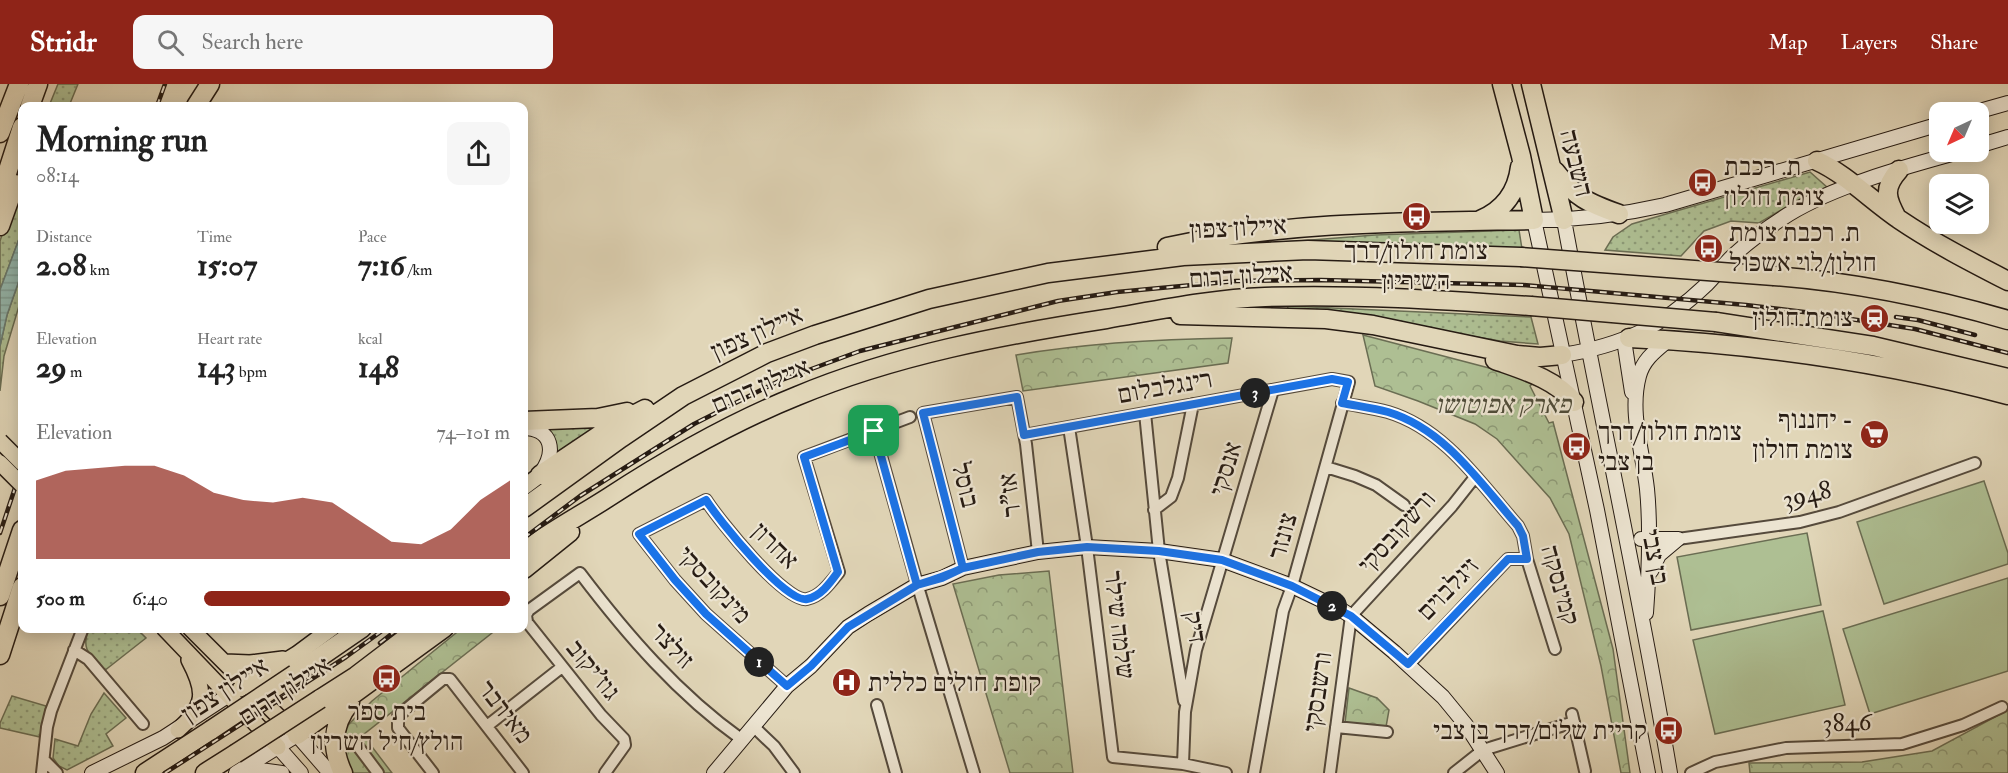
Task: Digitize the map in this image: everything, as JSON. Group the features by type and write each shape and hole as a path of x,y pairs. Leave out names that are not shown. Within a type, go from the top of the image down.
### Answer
{"highway":[{"path":"0,133 19,84"},
{"path":"31,102 38,84"},
{"path":"43,102 50,84"},
{"path":"199,102 210,84"},
{"name":"השבעה","path":"1502,84 1521,156 1534,220"},
{"name":"השבעה","path":"1531,84 1564,220"},
{"path":"0,195 18,139"},
{"path":"1474,222 1496,212 1510,198 1517,183 1521,156"},
{"path":"1817,161 1835,171 1898,219 1928,238 2008,281"},
{"path":"1552,168 1578,196 1619,214"},
{"path":"1898,219 1889,201 1887,190 1899,170"},
{"path":"0,226 18,174"},
{"path":"1048,273 1172,246 1264,232 1394,222 1534,220"},
{"name":"איילון צפון","path":"528,505 683,396 768,353 865,317 976,287 1048,273 1183,256 1308,250 1377,251 1521,257 1805,278 1902,293 1957,305 2008,320"},
{"name":"איילון דרום","path":"528,548 646,472 709,436 797,396 843,379 947,349 1037,330 1222,300 1264,297 1434,300 1716,321 1873,346 2008,378"},
{"path":"1136,314 1326,319 1373,325 1516,355 1540,357 1562,355"},
{"path":"1434,339 1551,382 1563,390 1574,402"},
{"path":"1626,339 1828,357 1893,368 2008,395"},
{"path":"528,421 598,418 683,396"},
{"path":"540,475 616,424 651,406 683,396"},
{"path":"528,566 609,497"},
{"path":"0,596 18,542"},
{"path":"0,655 18,599"},
{"name":"איילון צפון","path":"145,773 355,633"},
{"name":"איילון דרום","path":"205,773 356,676 413,633"},
{"path":"297,735 437,633"},
{"path":"343,773 336,755 336,730 345,709 365,687"}],"main road":[{"path":"1989,108 2008,103"},
{"path":"1534,220 1564,220 1619,214 1680,201 1929,127"},
{"path":"1989,143 2008,137"},
{"path":"1562,355 1588,351 1626,339 1679,308 1707,284 1740,249 1800,208 1853,186 1929,161"},
{"name":"בן צבי","path":"1534,220 1574,402 1648,773"},
{"name":"בן צבי","path":"1564,220 1588,351 1645,630 1670,773"},
{"path":"1626,339 1647,489 1649,574 1645,630"},
{"path":"1634,403 1641,368 1667,341"},
{"path":"528,430 538,431 548,439 551,452 540,475 528,484"},
{"path":"0,441 18,459"},
{"path":"0,463 18,481"},
{"path":"1626,531 1636,538 1678,540"},
{"path":"1649,574 1659,555 1678,540"},
{"path":"714,773 787,686 811,666 848,627 917,585 942,578 963,568 1038,552 1087,547 1159,551 1222,560 1292,586 1351,616 1443,697 1483,750 1497,773"},
{"path":"169,633 230,695 301,773"},
{"path":"169,633 194,669 202,696 197,710 178,730"},
{"path":"195,633 248,684 330,773"},
{"path":"201,633 208,645"},
{"path":"92,773 178,730 297,654 325,633"},
{"path":"225,662 275,661 297,654"},
{"path":"236,773 297,735"},
{"path":"241,773 260,771 282,773"}],"street":[{"name":"רינגלבלום","path":"1024,435 1332,379 1348,382"},
{"name":"צונזר","path":"1254,773 1283,611 1326,467 1348,382"},
{"name":"אנסקי","path":"1222,560 1273,390"},
{"name":"אז\"ר","path":"923,413 1017,397 1024,435 1038,552"},
{"name":"קמינסקה","path":"1342,403 1389,413 1439,440 1457,456 1518,526 1523,536 1527,559 1555,649"},
{"path":"1154,510 1171,497 1178,478 1193,404"},
{"name":"בוסל","path":"923,413 963,568"},
{"name":"דיק","path":"1146,413 1159,551 1185,712"},
{"path":"910,417 874,431 917,585 974,773"},
{"name":"שלמה שילר","path":"1068,427 1087,547 1113,757 1183,764"},
{"name":"אחרון","path":"639,534 706,500 749,556 790,593 804,600 808,599 825,590 838,572 804,457 874,431"},
{"name":"3948","path":"1678,540 1800,522 1839,512 1975,463"},
{"path":"1326,467 1377,485 1404,505"},
{"name":"ורשקובסקי","path":"1351,616 1452,507 1475,477"},
{"name":"מינקובסקי","path":"639,534 675,580 706,614 787,686"},
{"name":"זיגלבוים","path":"1408,664 1508,559 1527,559"},
{"name":"דיק","path":"1183,764 1185,712 1196,650 1222,560"},
{"name":"זולצר","path":"528,612 580,573 659,667 697,704 741,739"},
{"name":"ורשבסקי","path":"1330,773 1351,616"},
{"name":"גוז'יקוב","path":"528,623 601,715 624,740 625,746 605,773"},
{"path":"42,773 51,711 81,633"},
{"path":"74,650 88,659 143,724"},
{"path":"1176,651 1196,650"},
{"path":"487,726 562,667"},
{"name":"מאירבר","path":"433,773 398,728 398,716 442,679 450,679 524,773"},
{"path":"877,705 896,773"},
{"name":"3846","path":"1691,773 1714,762 1786,748 1902,744 1963,725 2002,707"},
{"path":"1454,773 1483,750 1574,718 1585,771"},
{"path":"753,726 774,746 794,773"},
{"path":"1336,727 1387,732"},
{"path":"354,741 378,773"},
{"path":"44,760 57,773"},
{"path":"1183,764 1226,773"}],"green space":[{"path":"58,84 78,84 71,102 51,102"},
{"path":"1810,172 1828,188 1800,199 1759,223 1731,221 1704,231 1681,256 1605,250 1613,237 1632,224"},
{"path":"18,186 18,242 0,290 0,241"},
{"path":"1519,230 1522,249 1356,242 1259,244 1375,235"},
{"path":"18,283 18,309 4,356 0,391 0,346 7,315"},
{"path":"1288,306 1531,317 1538,344 1500,341 1373,319 1287,311"},
{"name":"פארק אפוטושו","path":"1363,335 1512,374 1533,383 1530,386 1549,423 1553,422 1613,649 1630,773 1621,773 1601,666 1569,534 1550,498 1497,439 1475,424 1375,386"},
{"path":"1232,338 1228,363 1023,391 1016,355 1124,342"},
{"path":"601,426 553,461 542,429"},
{"path":"1984,481 2008,553 2008,564 1884,604 1857,522"},
{"path":"1807,533 1821,605 1691,630 1677,557"},
{"path":"1049,571 1073,773 1010,773 953,584 999,575"},
{"path":"2008,578 2008,671 1870,714 1843,629"},
{"path":"1823,611 1845,705 1715,734 1693,640"},
{"path":"88,633 141,633 146,638 104,671 88,652"},
{"path":"456,633 492,633 363,735 392,773 353,773 344,753 344,729 372,701"},
{"path":"1349,688 1377,698 1389,710 1386,727 1345,723"},
{"path":"104,693 126,718 106,734 113,746 67,770 59,766 53,758 55,739 78,746 91,714"},
{"path":"12,696 46,706 40,737 0,728"},
{"path":"2008,710 2008,773 1750,773 1749,763 1862,762 1932,751"}],"water":[{"path":"18,242 18,283 7,315 0,346 0,290"}],"railway":[{"path":"158,102 165,84"},
{"path":"528,535 580,496 694,424 779,381 860,351 1058,301 1117,292 1236,281 1321,280 1523,285 1812,313 1915,329 2008,353"},
{"path":"1896,317 1918,320 1975,335"},
{"path":"12,475 18,458"},
{"path":"0,533 18,479"},
{"path":"165,773 346,657 379,633"},
{"path":"380,643 393,633"}],"place":[{"name":"ת. רכבת צומת חולון","path":"1703,182"},
{"name":"צומת חולון/דרך השיריון","path":"1416,217"},
{"name":"ת. רכבת צומת חולון/לוי אשכול","path":"1708,248"},
{"name":"צומת חולון","path":"1874,318"},
{"name":"יחננוף - צומת חולון","path":"1874,435"},
{"name":"צומת חולון/דרך בן צבי","path":"1577,447"},
{"name":"בית ספר הולץ/חיל השריון","path":"387,678"},
{"name":"קופת חולים כללית","path":"847,683"},
{"name":"קריית שלום/דרך בן צבי","path":"1668,731"}],"route":[{"path":"874,431 804,457 838,572 825,590 808,599 804,600 790,593 749,556 706,500 639,534 675,580 706,614 787,686 811,666 848,627 917,585 942,578 963,568 1038,552 1087,547 1159,551 1222,560 1292,586 1340,609 1408,664 1508,559 1527,559 1523,536 1518,526 1457,456 1439,440 1389,413 1342,403 1348,382 1332,379 1030,435 1024,435 1017,397 923,413 963,568 942,578 929,582 917,585 874,431"}]}
